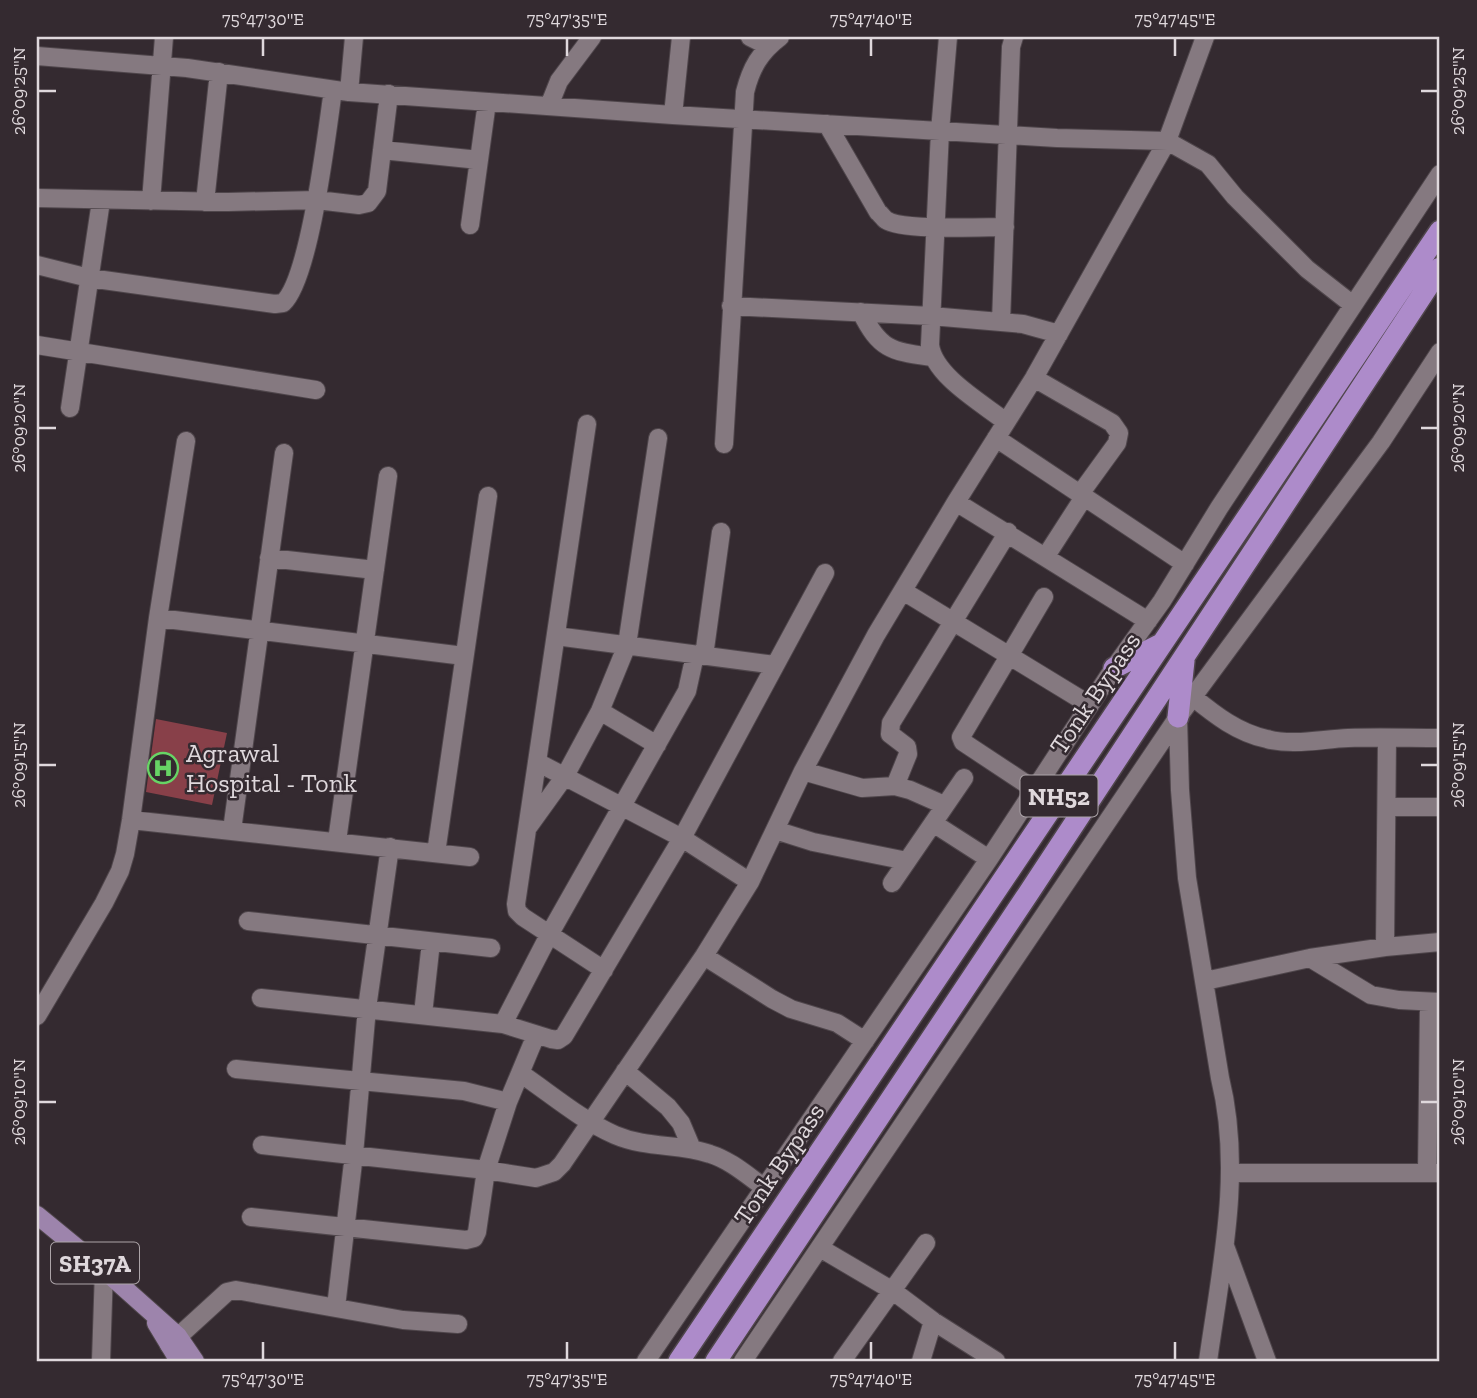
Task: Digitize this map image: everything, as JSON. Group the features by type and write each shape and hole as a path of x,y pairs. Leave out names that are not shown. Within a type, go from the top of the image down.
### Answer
{"highway":[{"name":"Tonk Bypass","path":"678,1361 1440,231"},
{"name":"NH52","path":"716,1361 1184,659 1440,268"},
{"path":"1114,668 1162,644"},
{"path":"1178,717 1184,659"}],"main road":[{"name":"SH37A","path":"37,1215 104,1270 151,1314 173,1341 195,1361"},
{"name":"SH37A","path":"173,1341 179,1361"}],"street":[{"path":"150,201 164,37"},
{"path":"37,265 89,278 283,303 295,288 354,37"},
{"path":"549,106 559,81 592,37"},
{"path":"673,115 681,37"},
{"path":"750,37 774,41"},
{"path":"948,37 940,131 931,357 942,372 1006,422"},
{"path":"1000,322 1011,47 1014,37"},
{"path":"262,1145 355,1154 536,1178 554,1172 562,1164 704,956 750,882 803,771 876,635 1034,378 1167,141 1205,37"},
{"path":"724,444 731,306 749,76 757,59 774,41"},
{"path":"37,56 161,65 341,91 487,102 1009,135 1167,141 1208,164 1235,197 1307,270 1353,305"},
{"path":"205,202 219,72"},
{"path":"37,198 205,202 317,200 359,205 373,199 377,191 389,94"},
{"path":"470,225 487,102"},
{"path":"827,124 878,212 886,220 895,224 1005,227"},
{"path":"382,150 479,160"},
{"path":"646,1361 989,859 1440,174"},
{"path":"70,408 102,201"},
{"path":"731,306 931,316 1023,324 1059,334"},
{"path":"861,312 876,339 888,348 931,357"},
{"path":"37,345 316,390"},
{"path":"743,1361 1178,717 1381,442 1440,352"},
{"path":"1034,378 1112,423 1119,433 1117,443 1046,556"},
{"path":"587,424 516,904 517,911 523,917 604,970"},
{"path":"528,826 565,776 600,711 627,645 658,438"},
{"path":"996,438 1185,564"},
{"path":"37,1016 120,871 131,820 158,618 186,441"},
{"path":"232,830 284,453"},
{"path":"337,841 388,476"},
{"path":"436,853 488,496"},
{"path":"956,502 1148,621"},
{"path":"503,1024 549,935 687,691 699,655 721,532"},
{"path":"895,786 908,754 907,747 890,734 891,723 1008,532"},
{"path":"269,558 375,570"},
{"path":"261,998 503,1024 558,1040 564,1036 682,838 825,573"},
{"path":"903,591 1090,705"},
{"path":"1034,789 963,742 961,737 1044,597"},
{"path":"158,618 464,656"},
{"path":"556,636 775,665"},
{"path":"1193,697 1220,719 1269,740 1314,742 1440,738"},
{"path":"600,711 657,746"},
{"path":"1178,717 1187,878 1231,1142 1231,1173 1224,1242 1208,1361"},
{"path":"1385,947 1387,738"},
{"path":"537,762 682,838 750,882"},
{"path":"803,771 862,788 895,786 944,806"},
{"path":"892,883 964,778"},
{"path":"1387,807 1440,807"},
{"path":"131,820 470,857"},
{"path":"933,823 989,859"},
{"path":"775,830 813,842 907,861"},
{"path":"336,1307 355,1154 367,1008 390,847"},
{"path":"248,921 491,948"},
{"path":"423,1014 431,942"},
{"path":"1205,981 1310,958 1440,942"},
{"path":"704,956 772,999 791,1009 837,1023 865,1041"},
{"path":"1231,1173 1433,1173 1435,1002 1371,995 1310,958"},
{"path":"251,1217 466,1240 474,1238 479,1223 486,1170 508,1102 536,1035"},
{"path":"236,1069 464,1091 508,1102"},
{"path":"625,1071 668,1107 681,1123 692,1149"},
{"path":"520,1073 614,1135 662,1147 692,1149 721,1159 765,1188"},
{"path":"1224,1242 1267,1361"},
{"path":"842,1361 926,1243"},
{"path":"820,1248 892,1291 995,1361"},
{"path":"101,1361 104,1270"},
{"path":"173,1341 227,1292 236,1290 403,1320 458,1324"},
{"path":"921,1361 933,1321"}],"building":[{"path":"156,719 227,733 212,805 146,792"}],"place":[{"name":"Agrawal Hospital - Tonk","path":"163,768"}]}
